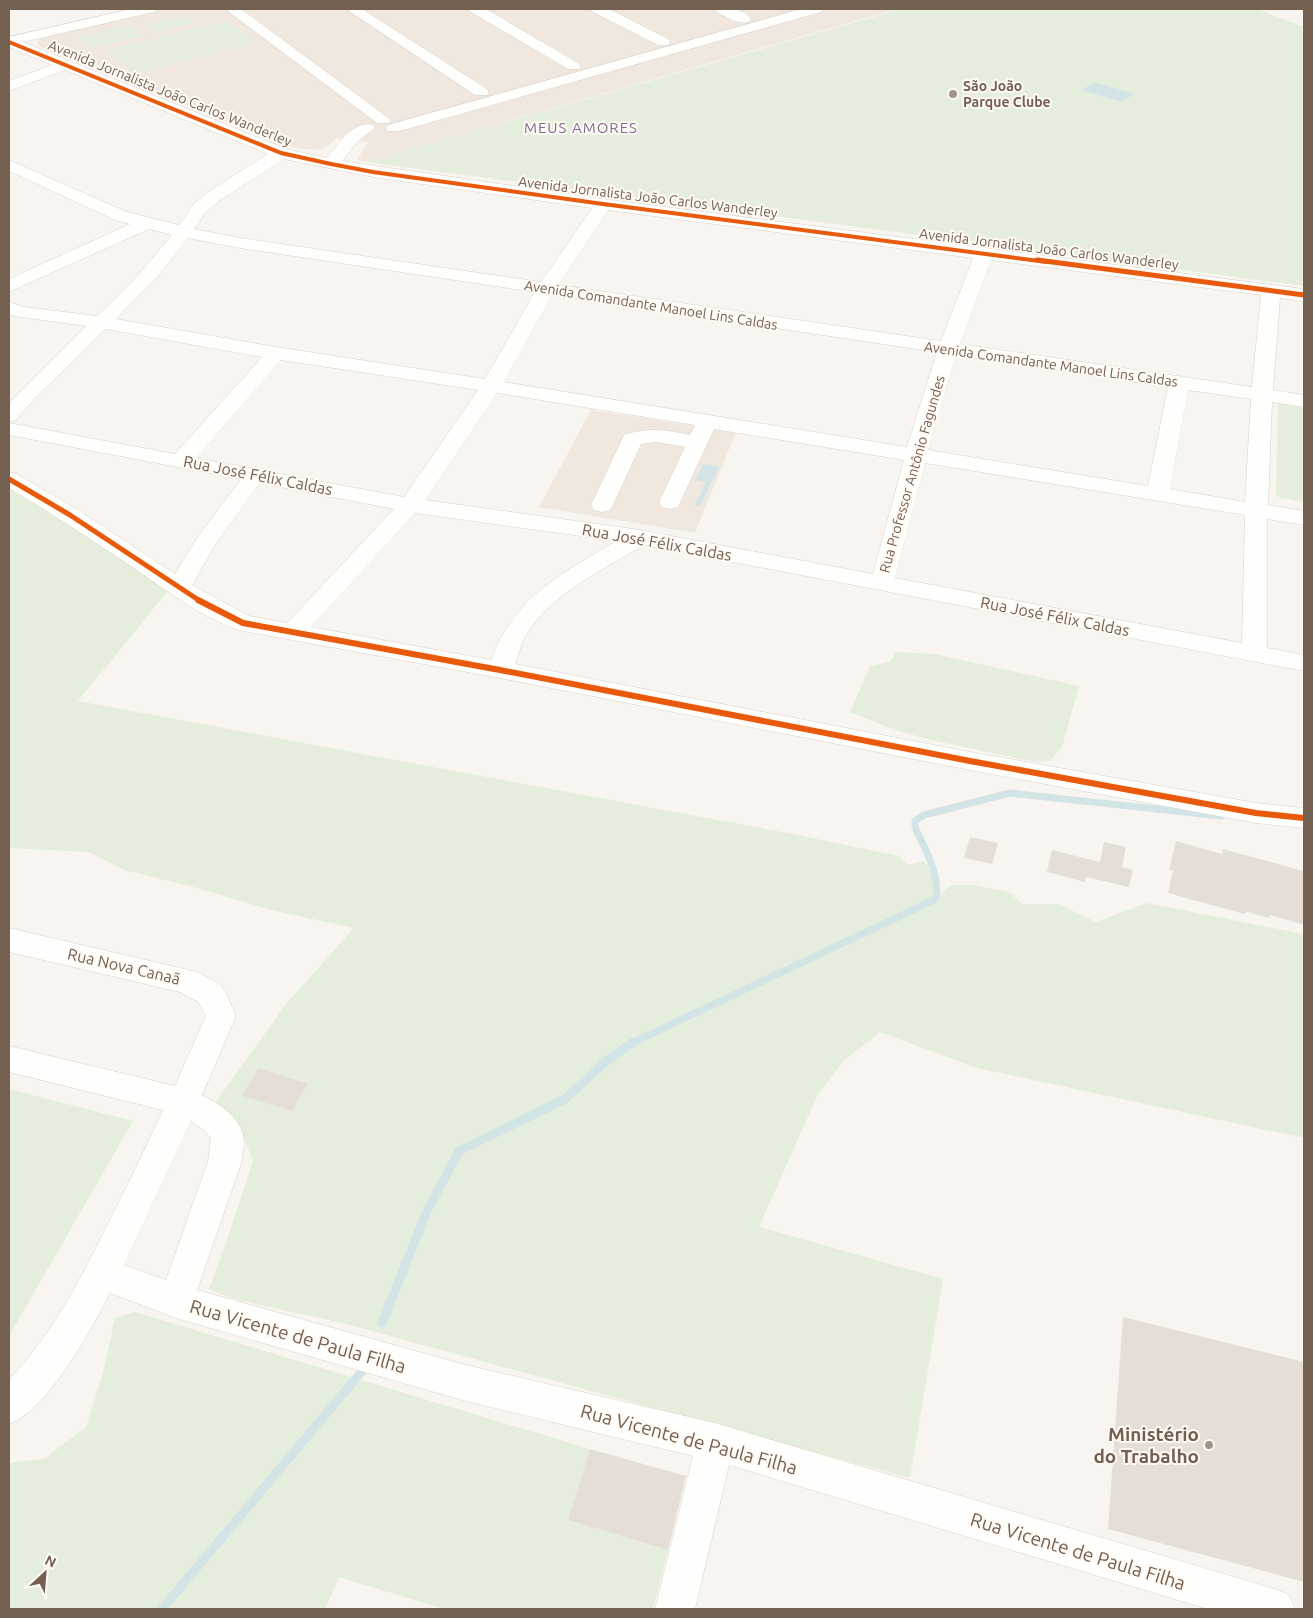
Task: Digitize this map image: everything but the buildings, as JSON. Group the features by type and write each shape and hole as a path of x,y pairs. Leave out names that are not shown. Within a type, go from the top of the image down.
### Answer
{"street":[{"path":"9,42 149,9"},
{"path":"232,9 388,123"},
{"path":"353,9 481,92"},
{"path":"476,9 577,69"},
{"path":"598,9 663,42"},
{"path":"722,9 749,22"},
{"path":"331,164 351,139 367,128 368,123 388,123 749,22 781,9"},
{"path":"388,123 481,92 577,69 663,42 816,9"},
{"name":"Avenida Jornalista João Carlos Wanderley","path":"9,42 281,153 331,164 373,172 603,204 1304,295"},
{"path":"9,86 66,65"},
{"path":"9,416 27,395 146,278 173,247 199,209 214,196 281,153"},
{"name":"Avenida Comandante Manoel Lins Caldas","path":"9,165 121,216 183,232 240,243 1304,401"},
{"path":"292,633 410,504 491,386 546,289 603,204"},
{"path":"9,286 146,223"},
{"name":"Rua Professor Antônio Fagundes","path":"882,583 916,454 948,349 984,253"},
{"path":"1254,654 1256,510 1262,395 1272,290"},
{"path":"9,308 21,312 101,322 276,354 708,420 1304,518"},
{"path":"181,460 276,354"},
{"path":"1158,494 1179,383"},
{"path":"670,502 708,420"},
{"name":"Rua José Félix Caldas","path":"9,429 410,504 640,537 1304,662"},
{"path":"602,505 632,440 640,436 653,434 697,443"},
{"path":"179,586 205,543 256,474"},
{"path":"9,479 70,515 214,610 243,623 500,670 970,761 1256,812 1304,818"},
{"path":"500,670 506,657 509,642 519,626 533,610 570,579 640,537"},
{"name":"Rua Nova Canaã","path":"9,940 186,980 203,988 215,998 222,1016 185,1102"},
{"path":"9,1059 185,1102 207,1113 220,1126 227,1138 224,1161 176,1301"},
{"path":"9,1406 28,1388 72,1330 185,1102"},
{"name":"Rua Vicente de Paula Filha","path":"102,1272 176,1301 466,1383 715,1442 1275,1609"},
{"path":"675,1609 715,1442"}],"shaded area":[{"path":"165,9 897,9 366,162 357,160 368,142 336,138 328,146 319,150 295,148 41,47 37,43 40,39 49,36"},
{"path":"1094,82 1134,94 1122,102 1082,90"},
{"path":"591,410 736,432 695,533 539,507"},
{"path":"703,464 719,467 700,506 695,505 706,482 695,480"}],"green space":[{"name":"São João Parque Clube","path":"901,9 1257,9 1304,27 1304,286 366,162"},
{"path":"184,16 194,23 153,33 144,25"},
{"path":"227,21 257,43 134,74 106,50"},
{"path":"130,25 144,36 89,49 76,37"},
{"path":"1278,401 1304,405 1304,502 1278,497 1276,493"},
{"path":"9,489 112,549 168,591 78,701 793,834 899,856 908,865 924,861 931,870 938,887 937,898 951,885 974,885 1009,892 1022,904 1059,904 1096,922 1147,903 1304,934 1304,1138 977,1068 880,1032 844,1060 818,1094 759,1227 943,1279 910,1478 346,1324 230,1298 209,1289 253,1161 240,1127 215,1103 287,1003 354,928 271,910 197,888 124,870 89,852 9,848"},
{"path":"896,652 934,654 1079,686 1062,747 1050,761 1035,762 931,740 895,730 850,712 870,666 890,662"},
{"path":"9,1089 133,1121 9,1336"},
{"path":"135,1312 590,1449 568,1520 668,1550 653,1609 444,1609 339,1577 325,1609 9,1609 9,1463 44,1459 86,1427 103,1373 115,1318"}],"waterway":[{"path":"632,1043 936,899 937,889 934,871 915,827 915,821 924,815 1010,793 1221,816"},
{"path":"382,1323 427,1211 459,1151 565,1099 605,1062 633,1042"},
{"path":"162,1609 363,1370"}],"cycle path":[{"path":"9,42 281,153 331,164 373,172 603,204 1304,295"},
{"path":"9,479 70,515 198,600 243,623 500,670 970,761 1256,813 1304,818"}],"place":[{"name":"São João Parque Clube","path":"953,94"},
{"name":"Ministério do Trabalho","path":"1209,1445"}],"district":[{"name":"MEUS AMORES","path":"581,128"}]}
